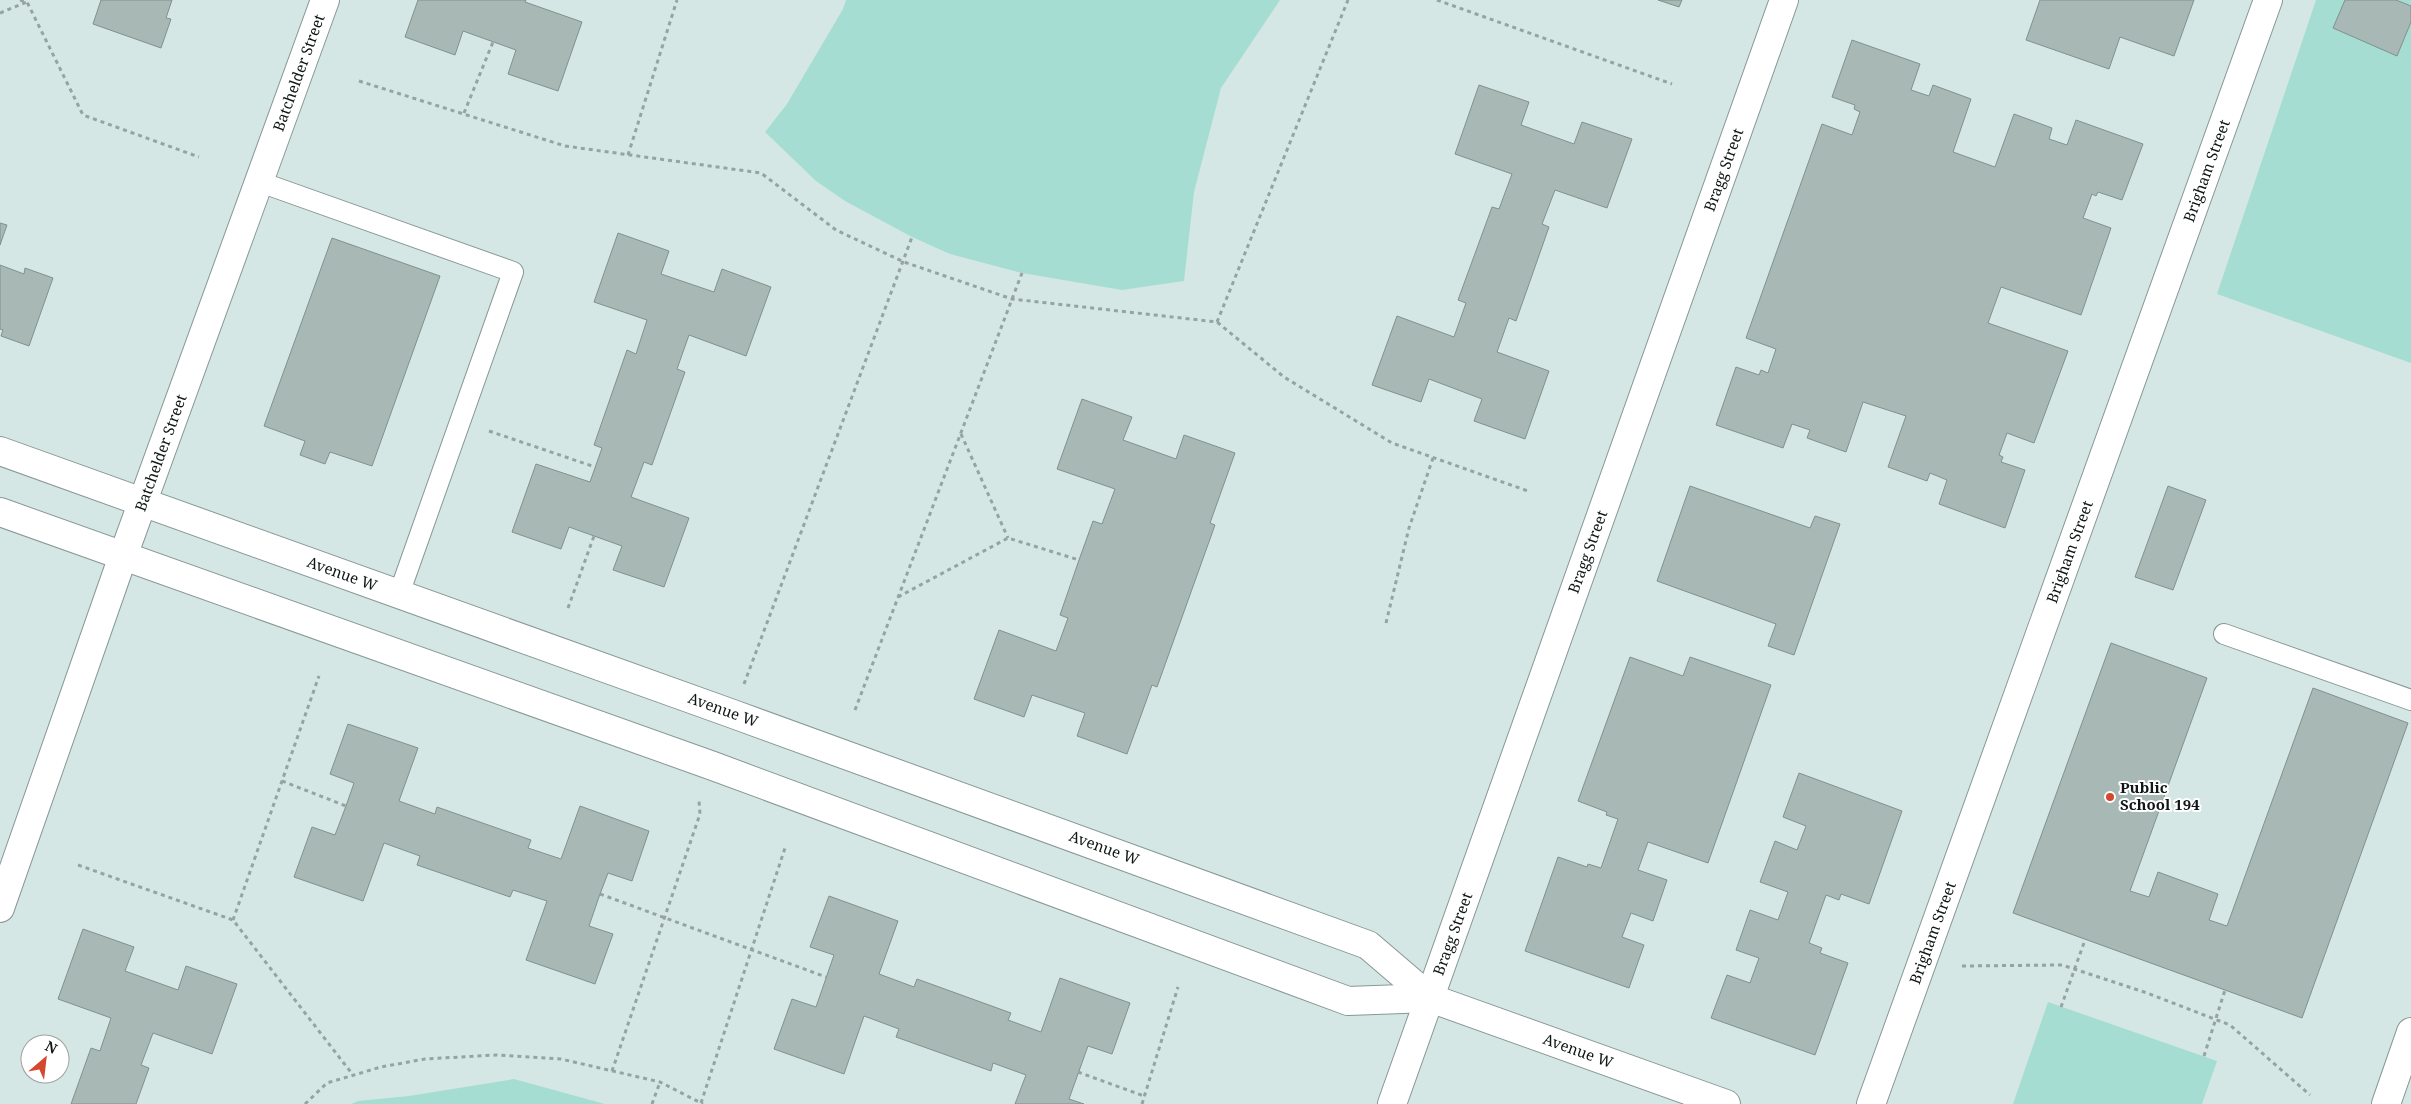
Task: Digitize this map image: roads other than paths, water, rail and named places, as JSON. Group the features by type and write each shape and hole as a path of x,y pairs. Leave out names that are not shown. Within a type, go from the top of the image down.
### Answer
{"street":[{"name":"Batchelder Street","path":"0,908 123,556 325,0"},
{"name":"Bragg Street","path":"1392,1104 1784,0"},
{"name":"Brigham Street","path":"1871,1104 2268,0"},
{"name":"Avenue W","path":"0,451 1368,945 1430,998 1726,1104"},
{"name":"Avenue W","path":"0,512 722,769 1348,1001 1430,998"},
{"path":"2396,1091 2411,1032"}],"lane":[{"path":"260,182 513,272 398,594"},
{"path":"2224,634 2411,700"}],"place":[{"name":"Public School 194","path":"2110,797"}]}
